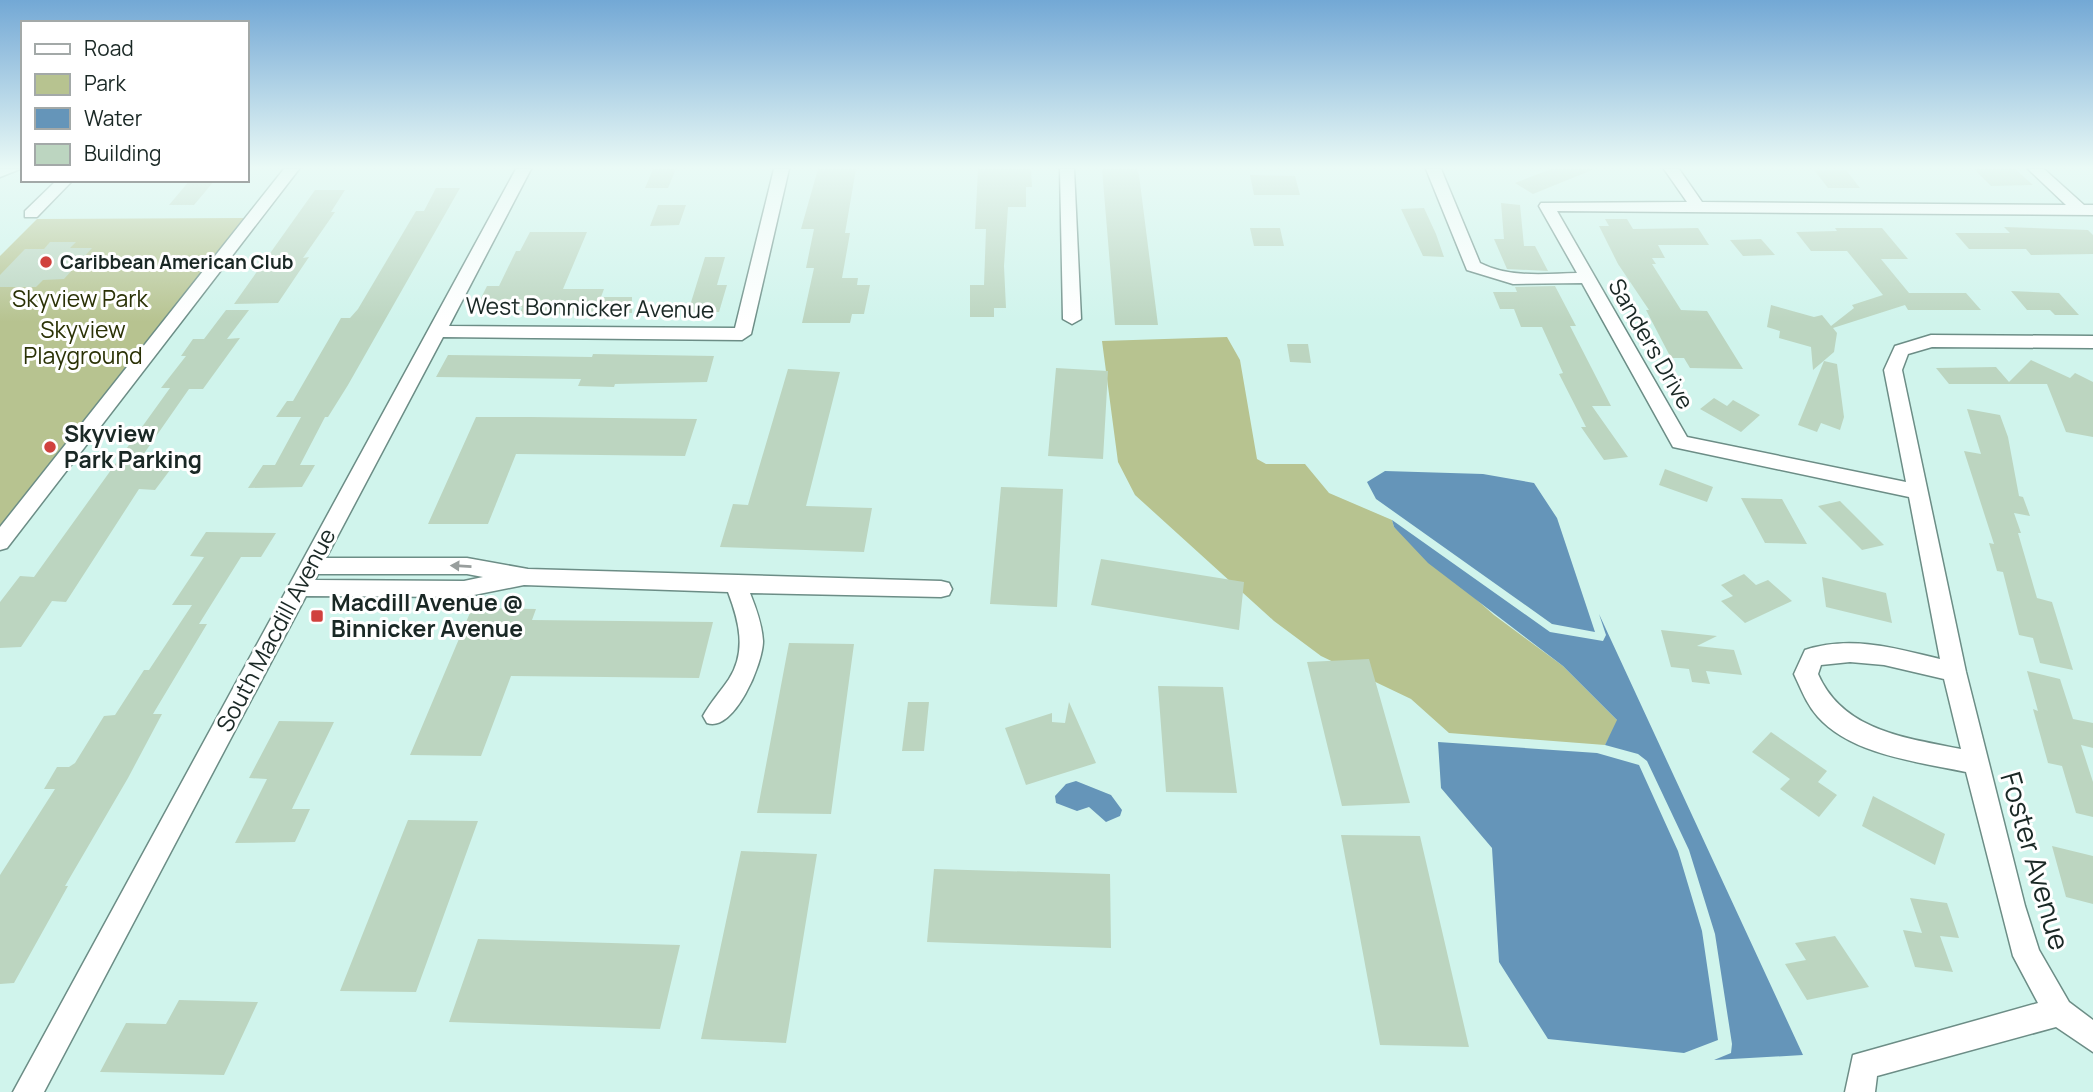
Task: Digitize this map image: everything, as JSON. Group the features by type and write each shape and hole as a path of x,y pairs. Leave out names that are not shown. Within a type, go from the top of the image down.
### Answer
{"street":[{"path":"0,542 252,220"},
{"name":"South Macdill Avenue","path":"28,1092 496,220"},
{"name":"West Bonnicker Avenue","path":"436,331 742,334 770,220"},
{"path":"1069,220 1072,319"},
{"path":"1454,220 1473,266 1484,273 1501,277 1587,278"},
{"name":"Sanders Drive","path":"1555,220 1680,442 1915,491"},
{"name":"Foster Avenue","path":"2059,1012 2028,956 1976,763 1915,491 1893,370 1902,350 1931,341 2093,342"},
{"path":"311,566 467,566 528,577 941,589"},
{"path":"299,588 464,589 528,577"},
{"path":"715,716 745,678 754,638 736,584"},
{"name":"Foster Avenue","path":"1954,672 1867,652 1840,650 1814,657 1806,674 1815,696 1830,714 1860,732 1883,742 1976,763"},
{"path":"1860,1092 1863,1065 2059,1012 2093,1038"}],"green space":[{"name":"Skyview Park","path":"36,220 242,220 0,527 0,256"},
{"path":"1227,337 1240,360 1257,459 1266,464 1305,464 1329,493 1392,520 1394,527 1494,615 1563,666 1618,721 1605,745 1449,733 1411,699 1321,656 1274,621 1135,495 1118,462 1102,341"}],"water":[{"path":"1385,471 1483,474 1534,483 1557,518 1595,632 1552,624 1376,499 1367,482"},
{"path":"1392,520 1550,632 1603,641 1606,635 1599,614 1803,1055 1714,1060 1731,1053 1732,1044 1715,934 1689,850 1647,761 1638,754 1605,745 1617,720 1563,666 1428,563 1394,527"},
{"path":"1438,742 1597,753 1639,765 1678,851 1702,931 1718,1040 1684,1053 1548,1039 1499,962 1492,848 1441,788"},
{"path":"1076,781 1111,795 1122,810 1120,816 1106,822 1089,807 1077,811 1056,803 1055,796 1066,784"}],"building":[{"path":"294,220 329,220 303,258 309,257 278,303 234,304"},
{"path":"411,220 442,220 348,385 328,417 325,417 300,465 315,465 302,487 248,488 263,465 275,465 301,417 276,417 287,401 293,401 341,318 350,318"},
{"path":"652,220 681,220 679,225 650,226"},
{"path":"804,220 847,220 845,233 850,233 842,278 858,278 857,285 870,285 864,314 852,314 850,323 802,323 814,268 806,268 814,229 801,229"},
{"path":"975,220 1007,220 1004,266 1006,308 994,308 994,317 970,317 970,285 984,285 986,229 975,229"},
{"path":"1106,220 1145,220 1158,325 1115,325"},
{"path":"1406,220 1430,220 1444,257 1423,256"},
{"path":"1502,220 1521,220 1524,246 1535,246 1548,271 1507,269 1494,239 1504,239"},
{"path":"1606,220 1628,220 1633,229 1698,228 1709,245 1658,245 1665,258 1652,258 1656,264 1652,264 1681,310 1707,311 1743,369 1690,368 1684,358 1671,358 1646,310 1649,310 1618,264 1599,226 1609,226"},
{"path":"2004,227 2088,230 2093,235 2093,254 2031,255 2026,249 1969,249 1955,233 2010,233"},
{"path":"1250,228 1280,228 1284,246 1254,246"},
{"path":"1835,228 1882,228 1908,259 1881,259 1909,293 1966,293 1981,310 1908,310 1905,305 1833,328 1837,333 1834,352 1813,370 1811,347 1779,338 1780,331 1767,327 1771,305 1814,317 1822,315 1831,326 1854,308 1852,305 1883,295 1847,251 1811,251 1796,232 1837,231"},
{"path":"530,232 587,232 563,289 604,289 601,297 632,297 632,313 520,314 522,307 476,308 487,286 499,286 516,251 520,251"},
{"path":"1761,239 1775,255 1743,256 1730,240"},
{"name":"Caribbean American Club","path":"50,242 76,242 70,248 92,248 64,279 43,280 36,287 0,287 0,275 25,249 44,249"},
{"path":"705,257 725,257 717,285 727,285 719,312 688,312"},
{"path":"1555,286 1576,326 1570,326 1611,406 1592,406 1628,457 1604,460 1581,427 1586,427 1559,374 1563,373 1542,327 1521,327 1514,309 1500,309 1493,292 1517,292 1515,287"},
{"path":"2011,291 2059,293 2079,315 2055,315 2050,310 2027,310"},
{"path":"226,310 249,310 227,339 240,338 203,389 189,389 136,465 173,466 155,490 139,489 66,602 52,601 21,647 0,648 0,602 20,576 34,577 170,388 161,388 186,356 181,356 193,339 204,339"},
{"path":"1287,344 1308,344 1311,363 1290,362"},
{"path":"593,354 714,356 707,382 615,384 614,387 578,386 581,379 436,377 448,355 592,357"},
{"path":"2031,360 2070,378 2075,373 2093,382 2093,437 2066,432 2047,384 1949,384 1936,368 1996,367 2009,382"},
{"path":"1824,361 1837,364 1844,417 1840,430 1821,423 1817,432 1798,425"},
{"path":"1056,368 1108,371 1103,459 1048,456"},
{"path":"788,369 840,372 806,506 872,508 864,552 720,547 733,504 748,505"},
{"path":"1714,398 1727,406 1733,400 1760,415 1741,432 1700,409"},
{"path":"1967,409 2000,415 2008,437 2019,496 2023,497 2030,516 2014,513 2021,533 2018,533 2037,598 2052,602 2073,670 2040,663 2033,638 2019,635 2003,572 1997,571 1989,543 1994,544 1964,451 1981,454"},
{"path":"476,417 697,419 685,456 516,454 488,524 428,524"},
{"path":"1665,469 1713,487 1707,502 1659,485"},
{"path":"1001,487 1063,489 1057,607 990,604"},
{"path":"1741,498 1782,499 1807,544 1765,543"},
{"path":"1840,501 1884,545 1862,550 1818,506"},
{"path":"206,532 276,533 261,557 241,557 199,624 207,624 153,714 162,714 128,778 65,886 68,886 14,983 0,984 0,875 55,789 44,789 57,767 69,767 75,763 104,716 115,715 192,605 172,605 204,557 190,556"},
{"path":"1101,559 1244,582 1239,630 1091,605"},
{"path":"1744,574 1756,585 1768,580 1792,601 1745,623 1721,601 1733,596 1721,585"},
{"path":"1822,577 1886,593 1892,623 1826,607"},
{"path":"472,608 536,609 532,620 713,622 699,678 511,676 481,756 410,755"},
{"path":"1661,630 1717,636 1697,646 1734,650 1742,675 1706,671 1710,684 1692,682 1689,669 1671,667"},
{"path":"789,643 854,644 831,814 757,813"},
{"path":"1369,659 1410,803 1342,806 1307,662"},
{"path":"2027,671 2060,679 2073,719 2093,723 2093,748 2081,745 2093,782 2093,817 2076,813 2062,766 2048,763 2033,709 2038,711"},
{"path":"1158,686 1223,687 1237,793 1166,792"},
{"path":"908,702 929,702 924,751 902,751"},
{"path":"1069,702 1096,763 1026,785 1005,728 1052,713 1052,722 1065,723"},
{"path":"279,721 334,722 292,809 310,809 295,842 235,843 267,779 249,778"},
{"path":"1771,732 1827,771 1818,782 1837,795 1819,817 1780,789 1790,779 1752,752"},
{"path":"1873,796 1945,834 1935,865 1862,826"},
{"path":"408,820 478,821 416,992 340,991"},
{"path":"1341,835 1420,836 1469,1047 1380,1045"},
{"path":"2052,846 2093,856 2093,904 2066,897"},
{"path":"741,851 817,854 786,1043 701,1039"},
{"path":"934,869 1110,874 1111,948 927,942"},
{"path":"1910,898 1947,903 1959,938 1940,936 1953,972 1915,967 1903,930 1922,933"},
{"path":"1835,936 1869,987 1807,1000 1785,964 1806,960 1795,943"},
{"path":"478,939 680,945 660,1029 449,1022"},
{"path":"179,1000 258,1002 224,1075 100,1072 126,1023 166,1024"}],"place":[{"name":"Caribbean American Club","path":"46,262"},
{"name":"Skyview Park Parking","path":"50,447"},
{"name":"Macdill Avenue @ Binnicker Avenue","path":"317,616"}],"park label":[{"name":"Skyview Playground","path":"83,343"}]}
